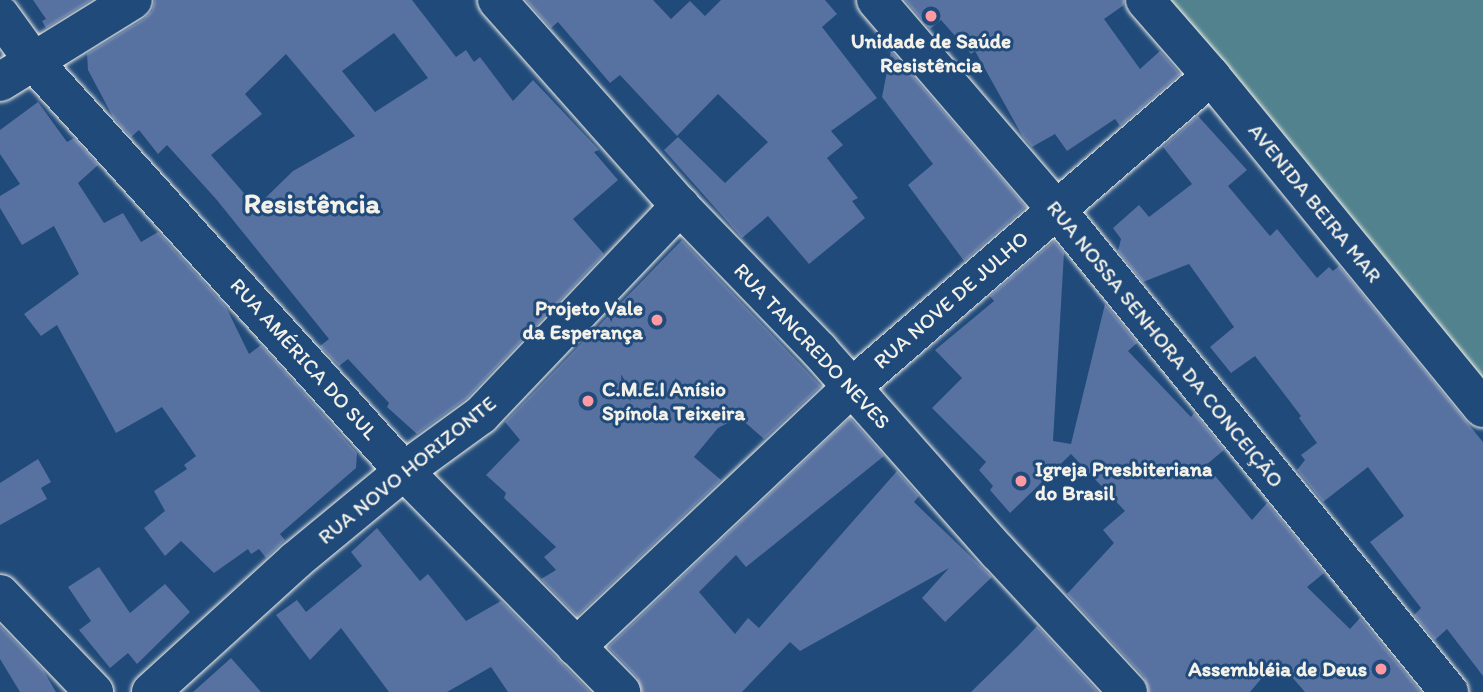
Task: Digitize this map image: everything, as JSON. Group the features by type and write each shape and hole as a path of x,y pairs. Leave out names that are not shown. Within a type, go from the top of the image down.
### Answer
{"street":[{"path":"0,82 133,0"},
{"name":"RUA TANCREDO NEVES","path":"497,0 680,206 852,387 1128,692"},
{"name":"RUA NOSSA SENHORA DA CONCEIÇÃO","path":"876,0 1056,209 1448,692"},
{"name":"AVENIDA BEIRA MAR","path":"1144,0 1211,76 1483,408"},
{"name":"RUA AMÉRICA DO SUL","path":"0,15 34,62 404,471 621,692"},
{"name":"RUA NOVE DE JULHO","path":"576,647 852,387 1211,76"},
{"name":"RUA NOVO HORIZONTE","path":"151,692 296,560 404,471 481,415 680,206"},
{"path":"0,594 94,692"}],"green space":[{"path":"1167,0 1483,0 1483,380"}],"building":[{"path":"33,0 91,0 46,28 42,21 46,19"},
{"path":"155,0 412,0 456,57 466,50 474,62 480,57 513,101 533,80 599,150 594,152 618,180 573,219 604,254 467,398 417,434 387,407 389,403 348,359 339,366 320,346 329,339 216,199 167,145 158,154 139,130 131,137 113,117 88,70 87,54 144,19 152,11","holes":["394,33 428,78 375,112 342,71","286,54 355,136 293,171 256,207 211,155 262,114 245,94"]},
{"path":"526,0 653,0 671,19 690,1 705,16 721,0 825,0 837,14 822,27 877,98 831,131 843,145 827,158 858,198 852,201 865,218 809,264 768,216 742,238 664,150 678,137 725,183 768,142 718,94 677,136 620,75 610,83 558,22 551,28"},
{"path":"905,0 1124,0 1124,5 1104,19 1140,69 1160,51 1180,74 1120,126 1115,119 1067,151 1055,134 1032,147 1023,137 975,51 971,54 941,20 930,29"},
{"path":"891,51 1026,207 964,261 908,185 933,164 882,97"},
{"path":"38,102 67,142 74,138 98,165 78,183 104,223 123,213 141,242 158,232 226,307 249,354 261,345 357,453 356,468 280,534 285,540 266,558 259,549 251,554 248,549 214,573 181,541 165,556 144,528 165,511 154,491 187,469 184,465 196,456 162,407 116,433 57,325 41,336 24,314 79,274 54,226 22,245 0,208 0,196 20,184 0,154 0,130"},
{"path":"1198,116 1247,170 1228,186 1270,236 1277,229 1317,278 1329,267 1333,271 1339,266 1483,442 1483,676 1447,629 1435,640 1414,615 1421,608 1370,542 1404,516 1368,467 1323,502 1297,470 1305,460 1301,455 1317,443 1299,418 1301,416 1255,356 1231,373 1210,347 1234,327 1189,264 1143,282 1118,251 1121,239 1113,228 1139,205 1149,217 1192,184 1163,147"},
{"path":"682,240 821,386 764,439 739,417 718,428 694,457 721,480 577,616 541,579 556,570 544,557 556,547 504,498 506,493 486,475 520,440 505,422"},
{"path":"1054,241 1064,253 1053,441 1071,444 1105,304 1137,343 1128,351 1191,417 1194,413 1224,450 1206,465 1252,520 1267,503 1324,573 1307,587 1350,629 1360,618 1421,692 1305,692 1277,660 1250,692 1149,692 1144,677 1067,594 1114,543 1103,530 1125,511 1071,454 1010,513 990,490 993,486 979,470 986,462 932,408 962,378 935,350 994,301 990,296"},
{"path":"850,418 884,456 746,567 736,555 699,592 735,634 748,618 759,628 897,471 919,496 914,502 992,577 945,622 922,598 949,568 800,651 790,642 742,692 642,692 637,677 608,647"},
{"path":"38,459 51,482 41,488 47,499 0,525 0,483"},
{"path":"377,528 420,581 428,574 466,621 501,601 590,692 508,692 491,667 447,692 389,692 341,628 310,660 276,615 297,600 306,612 362,566 351,552"},
{"path":"99,567 130,613 165,584 190,612 137,664 128,653 110,668 79,630 91,621 68,587"},
{"path":"0,626 43,670 56,692 20,692 0,659"},
{"path":"1037,626 1098,692 971,692 1018,646"},
{"path":"231,658 261,692 193,692"}],"place":[{"name":"Unidade de Saúde Resistência","path":"931,16"},
{"name":"Projeto Vale da Esperança","path":"657,320"},
{"name":"C.M.E.I Anísio Spínola Teixeira","path":"588,401"},
{"name":"Igreja Presbiteriana do Brasil","path":"1021,481"},
{"name":"Assembléia de Deus","path":"1381,669"}],"district":[{"name":"Resistência","path":"312,203"}]}
